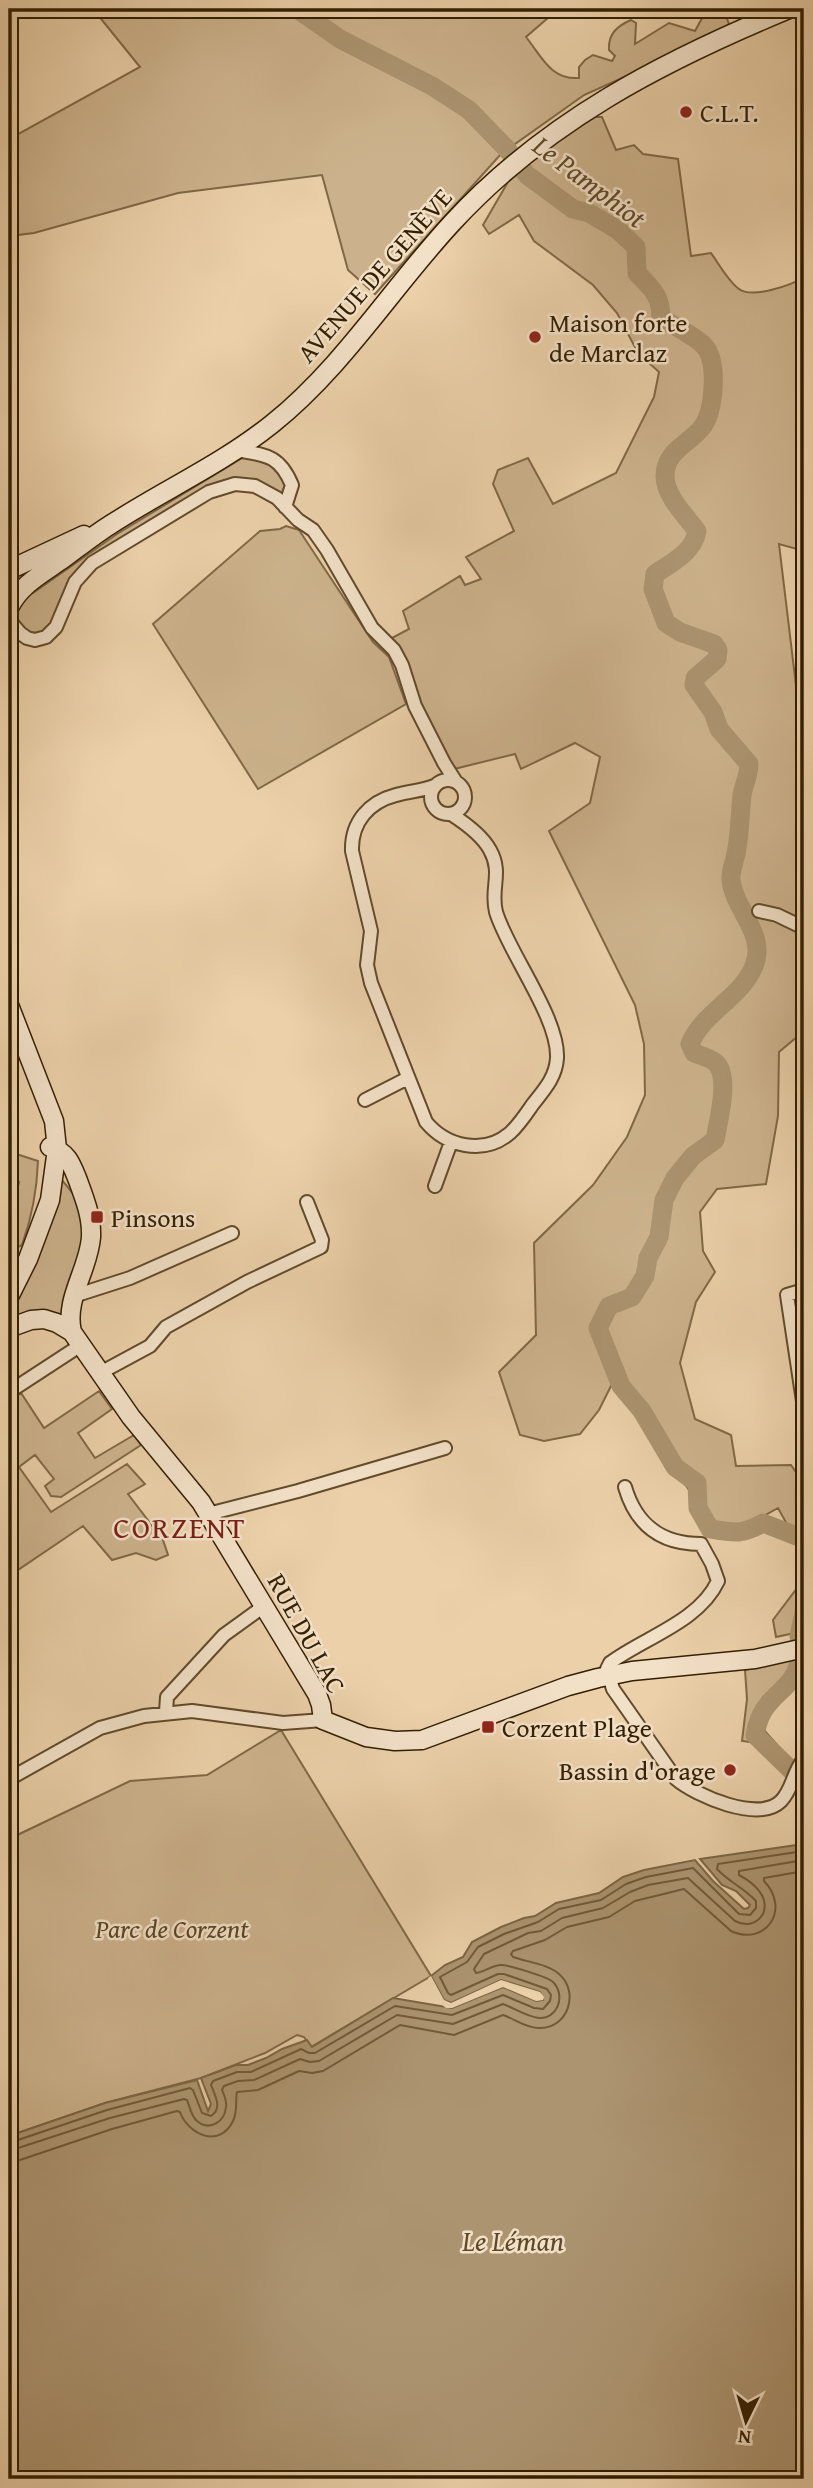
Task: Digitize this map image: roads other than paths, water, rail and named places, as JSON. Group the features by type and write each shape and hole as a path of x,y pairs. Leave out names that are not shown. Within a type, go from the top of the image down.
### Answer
{"street":[{"name":"AVENUE DE GENÈVE","path":"9,608 26,585 110,525 235,450 273,423 347,350 474,200 519,159 567,123 621,89 700,46 789,9"},
{"name":"AVENUE DE GENÈVE","path":"678,60 804,12"},
{"path":"235,450 267,455 278,461 292,485 285,507"},
{"path":"9,620 27,638 46,637 56,627 75,582 86,568 209,492 236,484 255,486 277,498 298,520 313,530 372,628 394,650 402,665 415,706 444,763 464,791 470,826"},
{"name":"AVENUE DE GENÈVE","path":"9,570 66,542 110,525"},
{"path":"432,804 431,793 444,763"},
{"path":"451,814 470,826 488,846 496,863 496,912 553,1033 557,1057 550,1082 509,1134 484,1145 467,1146 451,1142 426,1122 369,974 367,965 371,931 351,839 362,815 375,804 398,794 410,793 450,780 456,782"},
{"path":"410,793 432,804 440,813 457,812 465,803"},
{"path":"759,911 777,915 804,928"},
{"path":"9,1005 54,1121 56,1157 51,1195 38,1233 9,1297"},
{"path":"365,1100 408,1078"},
{"path":"435,1186 451,1142"},
{"path":"56,1157 86,1200 91,1236 74,1296 70,1321 76,1339"},
{"path":"100,1373 150,1346 166,1326 247,1282 315,1252 321,1247 322,1240 307,1202"},
{"path":"74,1296 130,1278 232,1233"},
{"path":"804,1290 787,1295 804,1408"},
{"path":"9,1328 31,1320 44,1319 57,1323 76,1339"},
{"path":"9,1392 76,1339"},
{"name":"RUE DU LAC","path":"76,1339 137,1424 180,1474 208,1514 320,1699 323,1720 366,1737 395,1741 422,1740 568,1686 608,1675 755,1659 804,1648"},
{"path":"208,1514 445,1448"},
{"path":"625,1487 631,1507 651,1530 681,1544 701,1544 718,1581 714,1590 687,1616 610,1663 607,1667 613,1689 674,1776 692,1789 733,1805 763,1810 772,1808 782,1800 804,1759"},
{"path":"166,1712 167,1697 224,1635 264,1606"},
{"path":"9,1779 100,1728 126,1719 166,1712 210,1712 283,1723 323,1720"}],"water":[{"name":"Le Léman","path":"804,1844 804,2479 9,2479 9,2136 105,2103 197,2080 208,2111 211,2104 201,2078 236,2065 248,2065 307,2040 312,2047 393,1998 452,2008 503,1987 536,2001 543,2000 540,1992 501,1980 451,2003 444,2000 431,1976 445,1965 463,1957 472,1942 501,1927 535,1916 556,1903 599,1893 623,1877 644,1870 695,1860 713,1881 744,1909 748,1908 750,1905 736,1891 722,1885 700,1859"}],"waterway":[{"name":"Le Pamphiot","path":"297,9 340,39 432,86 469,110 506,148 527,175 573,209 589,213 618,230 636,247 637,273 657,298 661,318 698,340 710,356 713,387 707,419 698,432 669,460 665,476 672,498 697,531 687,551 655,574 653,589 666,623 680,632 714,644 718,650 717,659 695,678 694,685 713,712 719,729 749,764 742,795 731,880 733,891 753,933 757,954 748,977 704,1023 690,1044 694,1053 715,1062 720,1069 723,1088 715,1140 693,1156 675,1178 664,1200 659,1237 648,1258 645,1276 632,1297 609,1306 598,1328 621,1386 642,1411 675,1467 697,1483 698,1508 710,1529 738,1532 763,1523 804,1539"},
{"name":"Le Pamphiot","path":"799,1636 804,1613"},
{"name":"Le Pamphiot","path":"792,1771 755,1735 763,1711 791,1679 799,1661"}],"place":[{"name":"C.L.T.","path":"686,112"},
{"name":"Maison forte de Marclaz","path":"535,337"},
{"name":"Pinsons","path":"97,1217"},
{"name":"Corzent Plage","path":"488,1727"},
{"name":"Bassin d'orage","path":"730,1770"}],"district":[{"name":"CORZENT","path":"180,1527"}],"park label":[{"name":"Parc de Corzent","path":"172,1928"}]}
